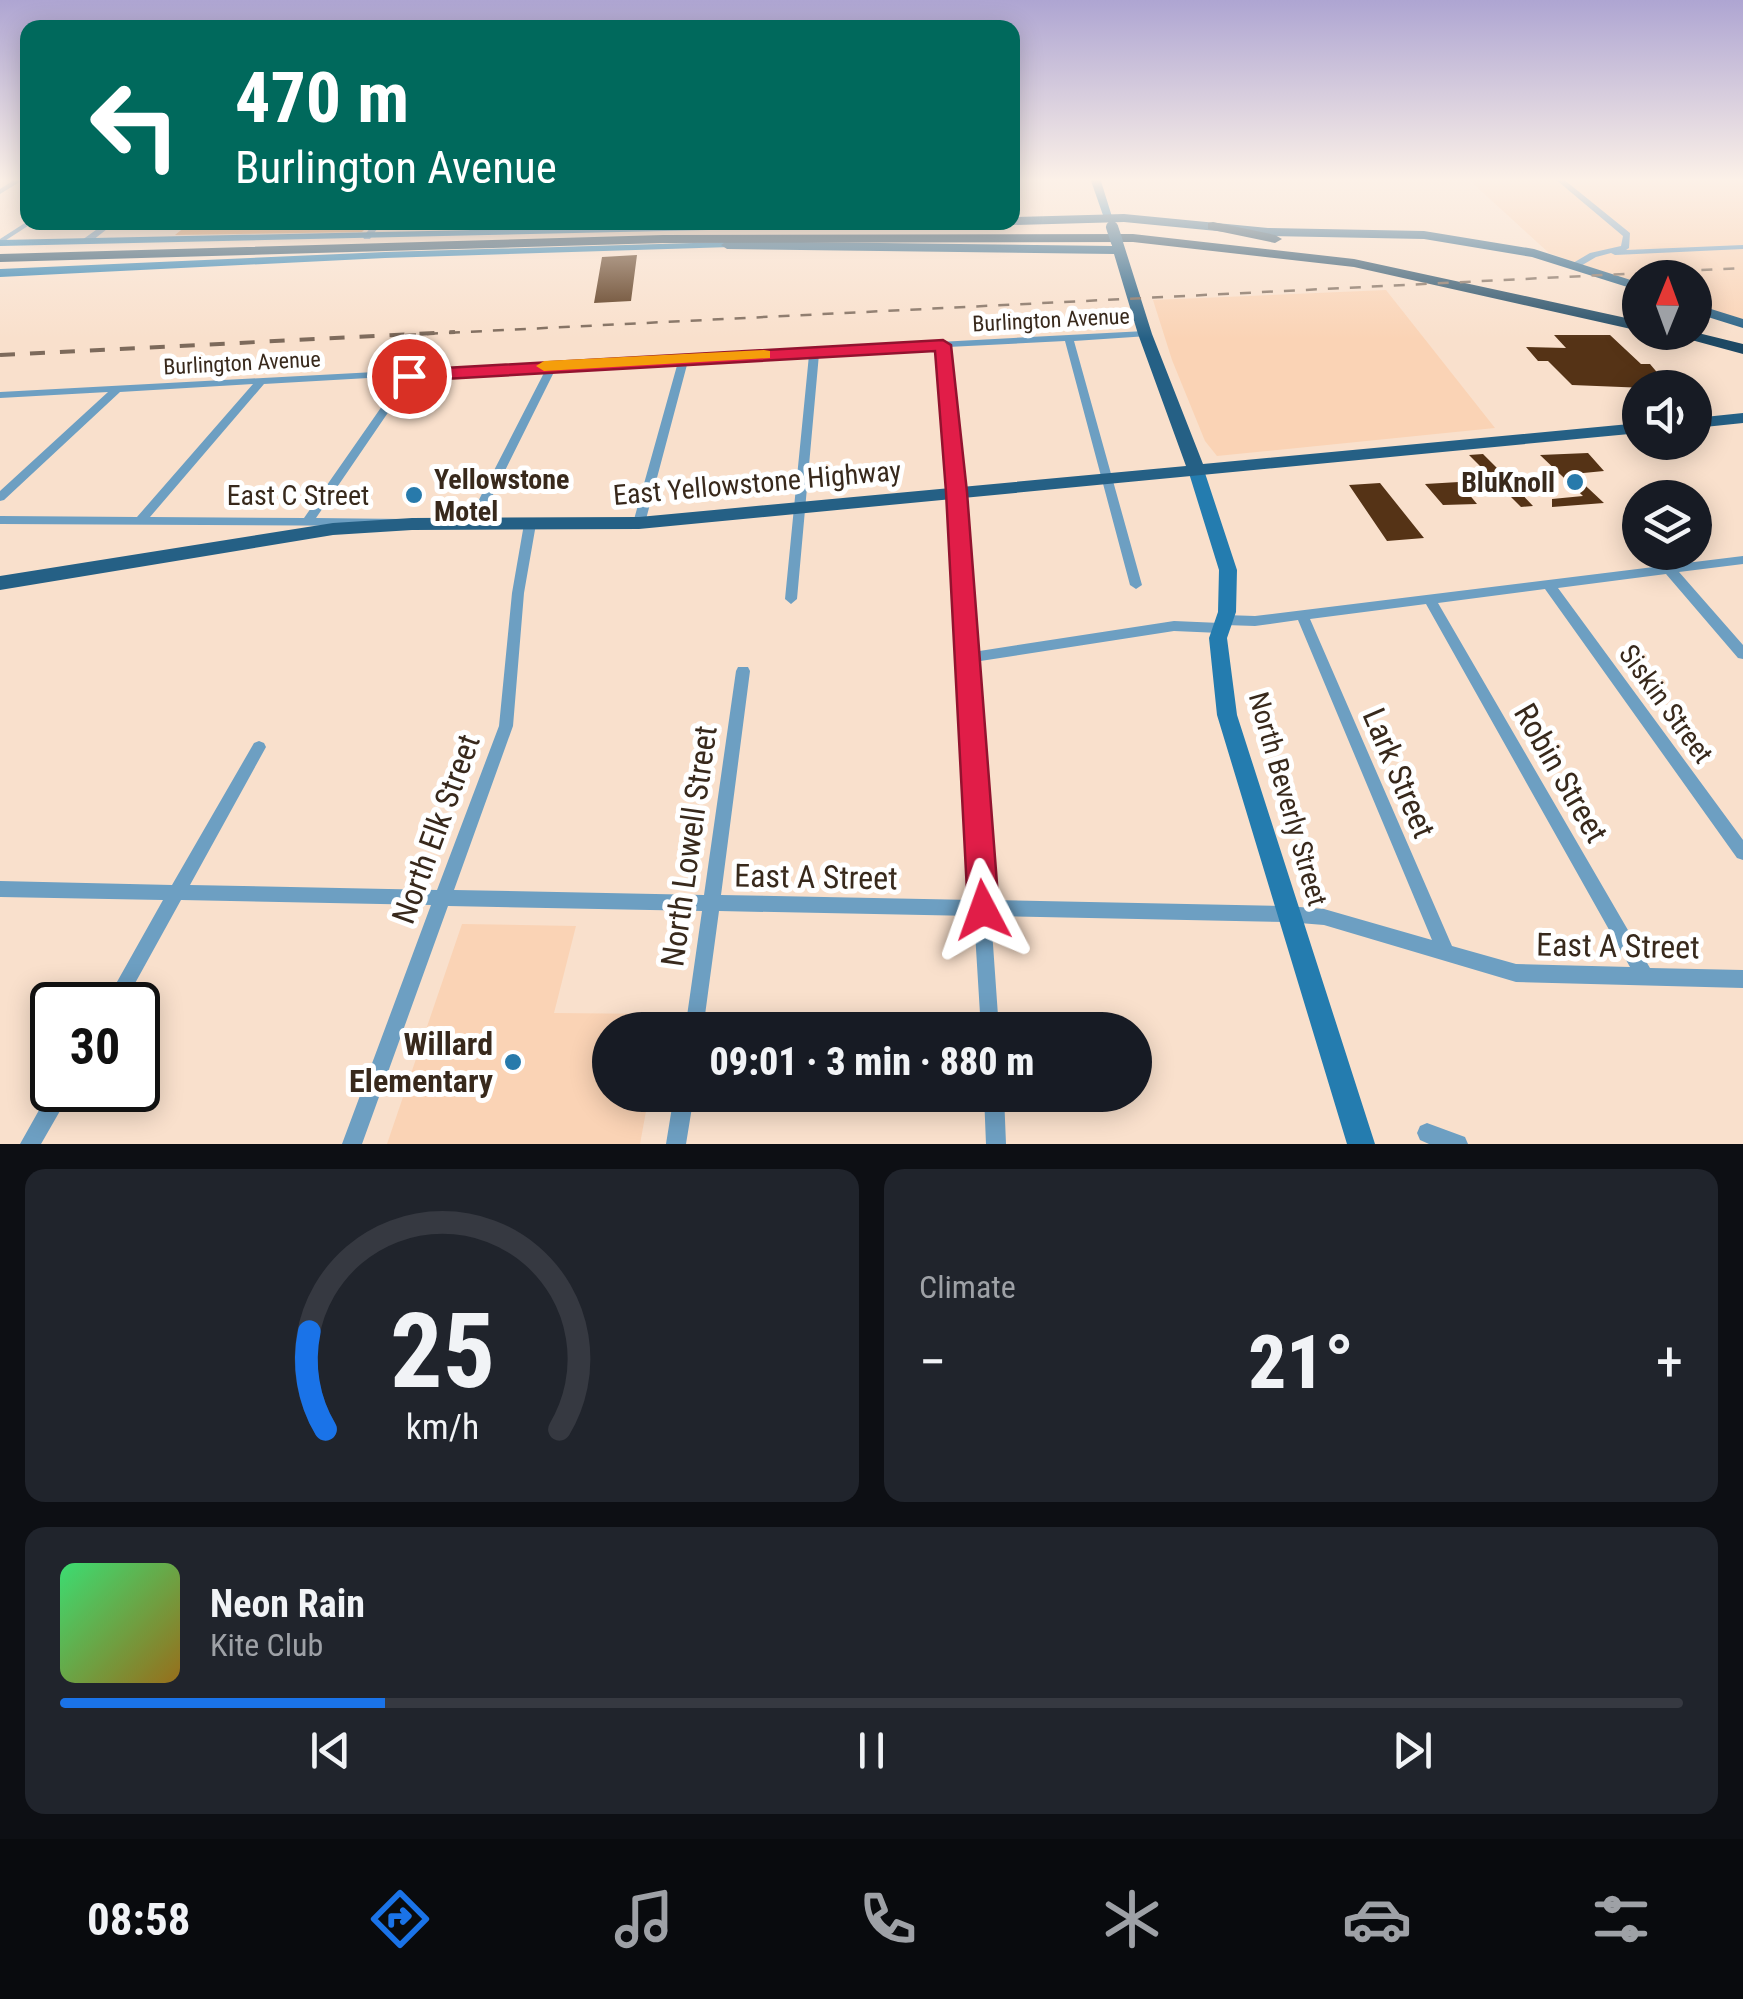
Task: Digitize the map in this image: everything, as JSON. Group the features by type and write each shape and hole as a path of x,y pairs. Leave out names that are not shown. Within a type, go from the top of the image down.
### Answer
{"highway":[{"path":"0,256 665,231"},
{"path":"1238,231 1622,319"},
{"path":"597,234 1131,234 1353,258 1444,276"},
{"path":"0,270 255,254 537,243 745,238 1133,238 1354,262 1622,319"},
{"path":"85,242 392,244"},
{"path":"537,243 727,245"},
{"path":"0,256 255,254"},
{"path":"1712,337 1743,346"},
{"path":"1712,340 1743,346"}],"main road":[{"path":"0,242 367,237 434,231"},
{"path":"1093,231 1114,234"},
{"path":"0,270 1146,231"},
{"path":"1281,231 1424,235 1486,243 1576,264 1622,281"},
{"name":"North Beverly Street","path":"1114,234 1145,334 1226,560 1229,581 1219,664 1227,715 1286,914 1361,1144"},
{"path":"1712,314 1743,324"},
{"path":"1712,421 1743,418"},
{"name":"East Yellowstone Highway","path":"0,583 240,542 304,527 639,523 1622,430"}],"street":[{"path":"85,242 100,231"},
{"path":"367,237 371,231"},
{"path":"1613,253 1625,248 1627,235 1623,231"},
{"path":"1576,264 1592,255 1743,247"},
{"name":"Burlington Avenue","path":"0,396 1145,334"},
{"path":"1069,338 1136,584"},
{"path":"943,345 989,1012"},
{"path":"791,599 814,352"},
{"path":"639,523 684,359"},
{"path":"473,523 552,366"},
{"path":"304,527 409,376"},
{"path":"138,522 261,381"},
{"path":"0,497 116,390"},
{"name":"East C Street","path":"0,520 183,521 304,527"},
{"name":"East C Street","path":"183,521 233,528 242,534 240,542"},
{"name":"North Elk Street","path":"352,1144 506,726 514,629 530,524"},
{"path":"1712,564 1743,560"},
{"path":"965,658 1174,626 1255,621 1662,570"},
{"path":"1670,570 1743,654"},
{"name":"Siskin Street","path":"1549,585 1743,852"},
{"name":"Robin Street","path":"1429,598 1646,976"},
{"name":"Lark Street","path":"1302,615 1446,953"},
{"name":"North Lowell Street","path":"697,1012 743,671"},
{"path":"127,982 259,748"},
{"name":"East A Street","path":"0,890 1286,914 1324,918 1516,973 1743,979"},
{"path":"30,1144 49,1112"},
{"path":"676,1144 681,1112"},
{"path":"995,1112 996,1144"},
{"path":"1427,1133 1458,1144"}],"shaded area":[{"path":"179,231 363,231 362,232 175,235"},
{"path":"1525,231 1743,231 1743,321 1712,311 1712,260 1622,260 1622,279 1549,253"},
{"path":"1386,290 1495,428 1217,456 1205,441 1153,300"},
{"name":"Willard Elementary","path":"462,924 576,926 554,1013 592,1013 592,1112 646,1112 640,1144 387,1144"}],"building":[{"path":"637,255 631,301 594,303 602,257"},
{"path":"1554,335 1610,335 1622,350 1655,370 1622,370 1622,387 1572,385 1548,361 1538,361 1526,347 1566,348"},
{"path":"1588,453 1604,471 1573,474 1604,503 1552,507 1552,499 1583,496 1540,455"},
{"path":"1483,454 1533,506 1521,507 1469,455"},
{"name":"BluKnoll","path":"1459,482 1477,504 1443,505 1425,484"},
{"path":"1380,483 1424,538 1387,541 1349,485"}],"railway":[{"path":"405,335 1743,268"},
{"path":"0,355 455,332"}],"slow traffic":[{"path":"544,366 764,355"}],"place":[{"name":"BluKnoll","path":"1575,482"},
{"name":"Yellowstone Motel","path":"414,495"},
{"name":"Willard Elementary","path":"513,1062"}],"route":[{"path":"409,376 943,345 983,910"}]}
